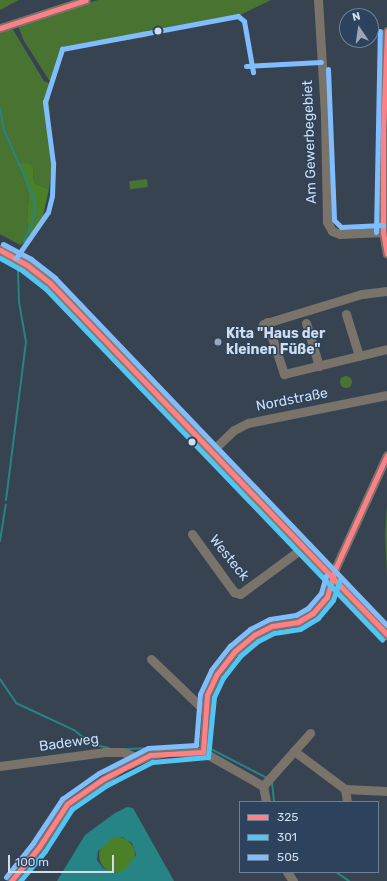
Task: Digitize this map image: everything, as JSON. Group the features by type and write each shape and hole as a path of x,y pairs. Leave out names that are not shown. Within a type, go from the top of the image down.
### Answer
{"main road":[{"path":"0,250 27,265 50,283 387,634"}],"street":[{"path":"0,28 86,0"},
{"name":"Am Gewerbegebiet","path":"318,0 325,116 327,222 332,231 340,234 383,232"},
{"path":"387,31 383,132 383,232 387,254"},
{"path":"387,291 362,294 265,323 284,374 387,349"},
{"path":"346,314 359,356"},
{"path":"306,323 319,366"},
{"name":"Nordstraße","path":"212,451 234,430 248,423 387,395"},
{"path":"204,748 207,695 217,674 235,651 254,635 272,626 298,622 313,613 327,597 333,578 387,454"},
{"name":"Westeck","path":"192,534 234,592 240,594 304,547"},
{"path":"151,659 205,711"},
{"path":"266,801 267,782 310,733"},
{"path":"11,881 39,848 67,804 121,768 140,759 168,752 204,748 267,782"},
{"path":"294,751 345,789 387,791"},
{"name":"Badeweg","path":"0,766 105,752 123,752 140,759"},
{"path":"345,789 347,801"}],"shaded area":[{"path":"0,0 19,0 0,10"},
{"path":"98,0 271,0 240,15 146,31 147,37 65,50 54,82 49,80 24,41 18,26"},
{"path":"12,28 44,81 53,85 49,100 52,161 49,189 34,183 33,169 19,166 29,195 27,220 29,241 20,245 0,234 0,31"},
{"path":"147,179 148,187 130,189 129,181"},
{"path":"348,376 351,377 351,387 344,388 341,387 340,380 341,377"},
{"path":"387,505 387,576 385,534"},
{"path":"127,807 133,808 174,881 57,881 85,835 115,813","holes":["122,837 132,843 136,855 124,871 114,873 103,868 97,860 98,851 113,838"]}],"green space":[{"path":"23,163 30,164 33,169 34,183 49,189 43,216 29,241 27,220 29,195 19,166"},
{"path":"121,837 130,842 134,848 134,862 130,868 121,873 113,873 104,868 100,862 99,851 104,842 110,838"}],"waterway":[{"path":"0,108 4,130 35,200 34,218 24,242"},
{"path":"6,500 26,342 19,302 18,271"},
{"path":"0,541 6,504"},
{"path":"0,679 16,703 74,730 91,744 109,748"},
{"path":"127,749 200,746"},
{"path":"207,747 267,778"},
{"path":"272,782 274,801"},
{"path":"337,873 349,881"}],"transit line":[{"name":"325","path":"0,28 86,0"},
{"name":"505","path":"16,258 48,212 52,196 53,163 45,102 62,49 238,16 244,21 253,72"},
{"name":"505","path":"376,232 380,31"},
{"name":"325","path":"387,31 383,132 383,232 387,254"},
{"name":"505","path":"246,66 321,62"},
{"name":"505","path":"328,69 334,220 341,227 383,225"},
{"name":"505","path":"3,244 31,259 55,278 387,625"},
{"name":"325","path":"0,250 27,265 50,283 387,635"},
{"name":"301","path":"0,258 23,271 45,288 382,640"},
{"name":"325","path":"203,752 207,695 217,674 235,651 254,635 272,626 298,622 313,613 327,597 335,569 387,455"},
{"name":"505","path":"6,877 33,843 62,799 99,773 148,748 196,745 200,694 211,670 230,646 250,629 270,619 296,615 308,608 321,593 326,576"},
{"name":"301","path":"20,881 45,851 72,809 107,785 152,762 208,757 214,697 223,678 240,656 258,641 274,633 300,629 318,618 333,600 340,580"},
{"name":"325","path":"11,881 39,847 67,804 103,779 150,755 203,752"}],"place":[{"name":"Kita \"Haus der kleinen Füße\"","path":"218,342"}]}
